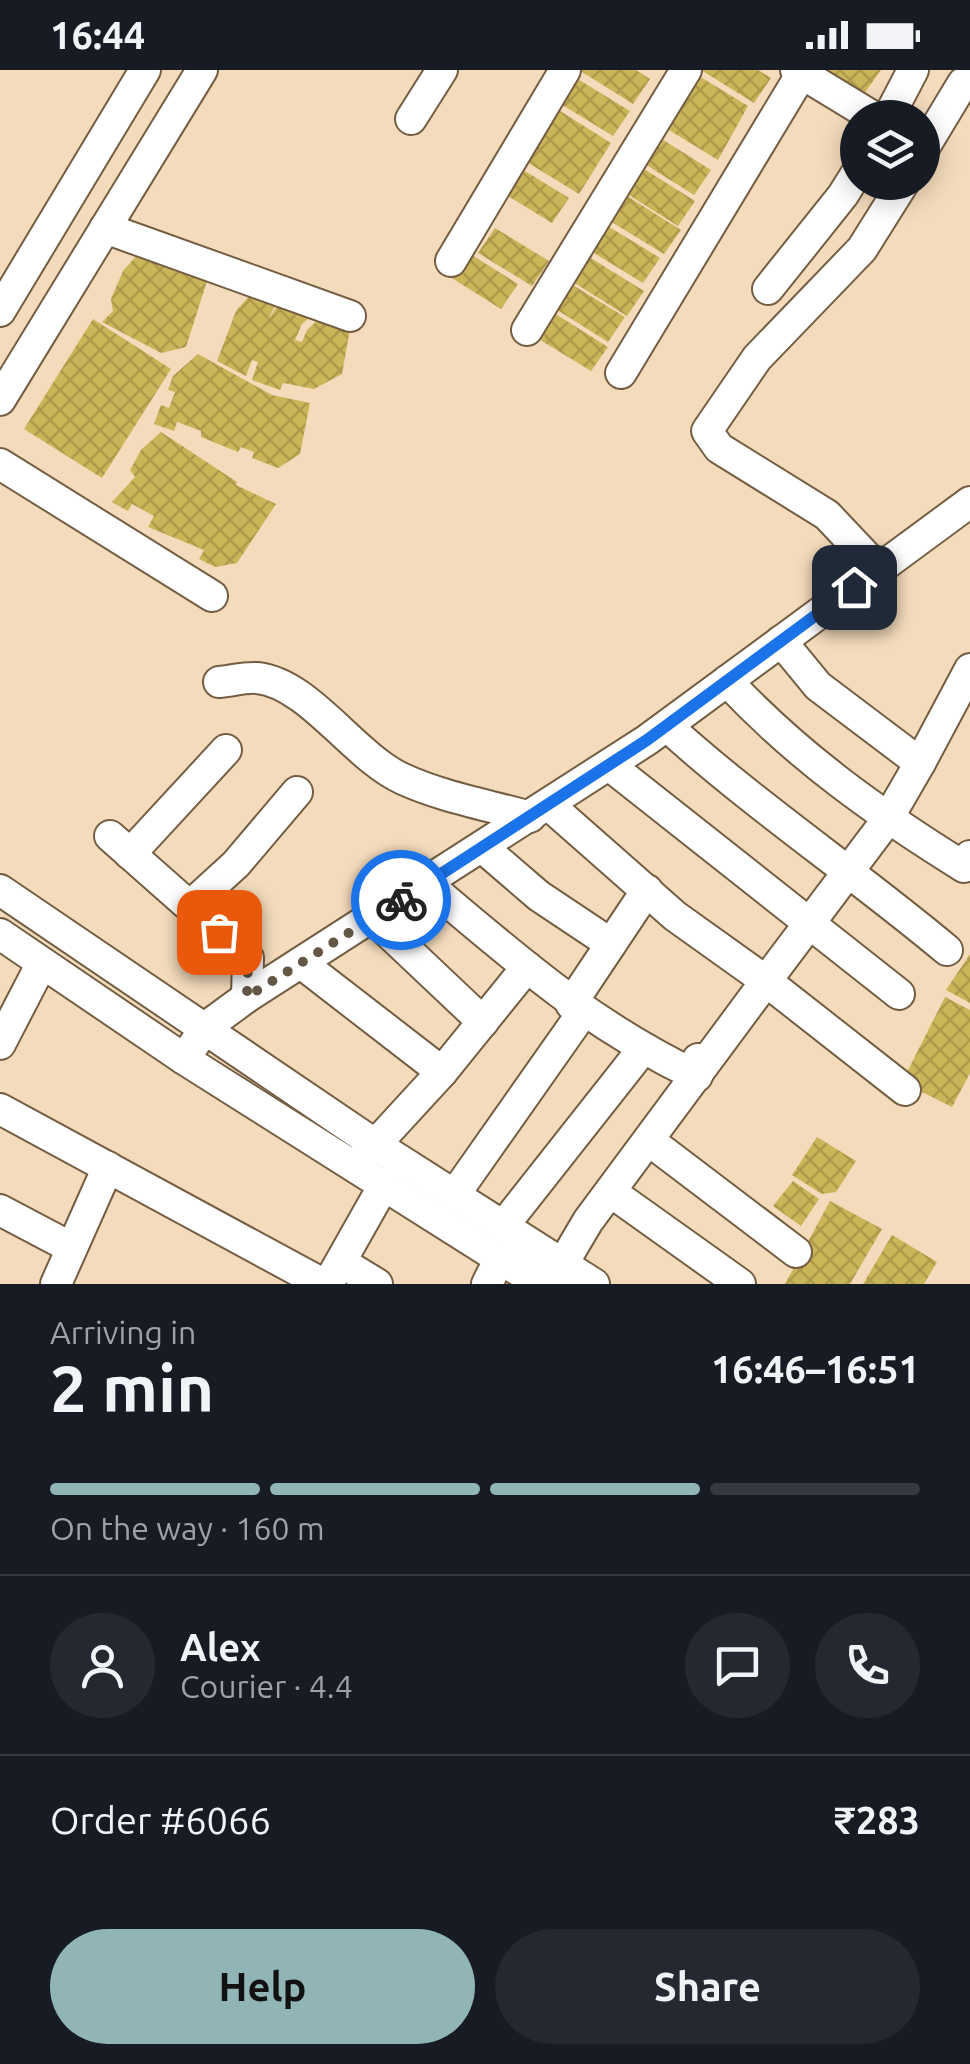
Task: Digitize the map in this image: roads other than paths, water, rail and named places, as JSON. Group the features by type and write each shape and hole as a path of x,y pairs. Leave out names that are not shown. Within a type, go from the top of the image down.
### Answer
{"street":[{"path":"0,311 144,70"},
{"path":"0,400 202,70"},
{"path":"411,119 442,70"},
{"path":"452,261 565,70"},
{"path":"527,330 686,70"},
{"path":"897,100 913,70"},
{"path":"620,373 799,72 845,100"},
{"path":"940,114 957,80"},
{"path":"768,289 840,194"},
{"path":"878,569 828,515 718,448 707,431 756,358 862,249 893,200"},
{"path":"106,228 350,316"},
{"path":"0,464 212,596"},
{"path":"184,1059 206,1027 247,997 667,726 970,502"},
{"path":"781,641 818,686 920,763"},
{"path":"558,1273 611,1192 650,1142 698,1061 766,981 887,820 970,669"},
{"path":"218,682 254,677 273,681 294,693 379,766 402,779 539,811 905,1090"},
{"path":"727,682 778,736 887,820 964,867 970,856"},
{"path":"667,726 716,771 851,870 946,950"},
{"path":"226,750 120,845 248,958 247,997"},
{"path":"609,765 898,994"},
{"path":"190,906 236,864 297,792"},
{"path":"482,848 540,896 611,944"},
{"path":"427,884 577,1008 642,1050 698,1061"},
{"path":"0,890 206,1027 365,1156 385,1183 540,1284"},
{"path":"454,1194 577,1008 611,944 647,890"},
{"path":"373,918 483,1022"},
{"path":"0,934 184,1059 365,1156 454,1194 504,1225 558,1273 594,1284"},
{"path":"0,1044 42,963"},
{"path":"301,963 442,1072"},
{"path":"365,1156 442,1072 527,967"},
{"path":"504,1225 642,1050"},
{"path":"0,1109 108,1168 330,1277 377,1284"},
{"path":"650,1142 796,1252"},
{"path":"56,1284 108,1168"},
{"path":"330,1277 385,1183"},
{"path":"611,1192 740,1284"},
{"path":"0,1210 70,1247"},
{"path":"487,1284 501,1256"}]}
